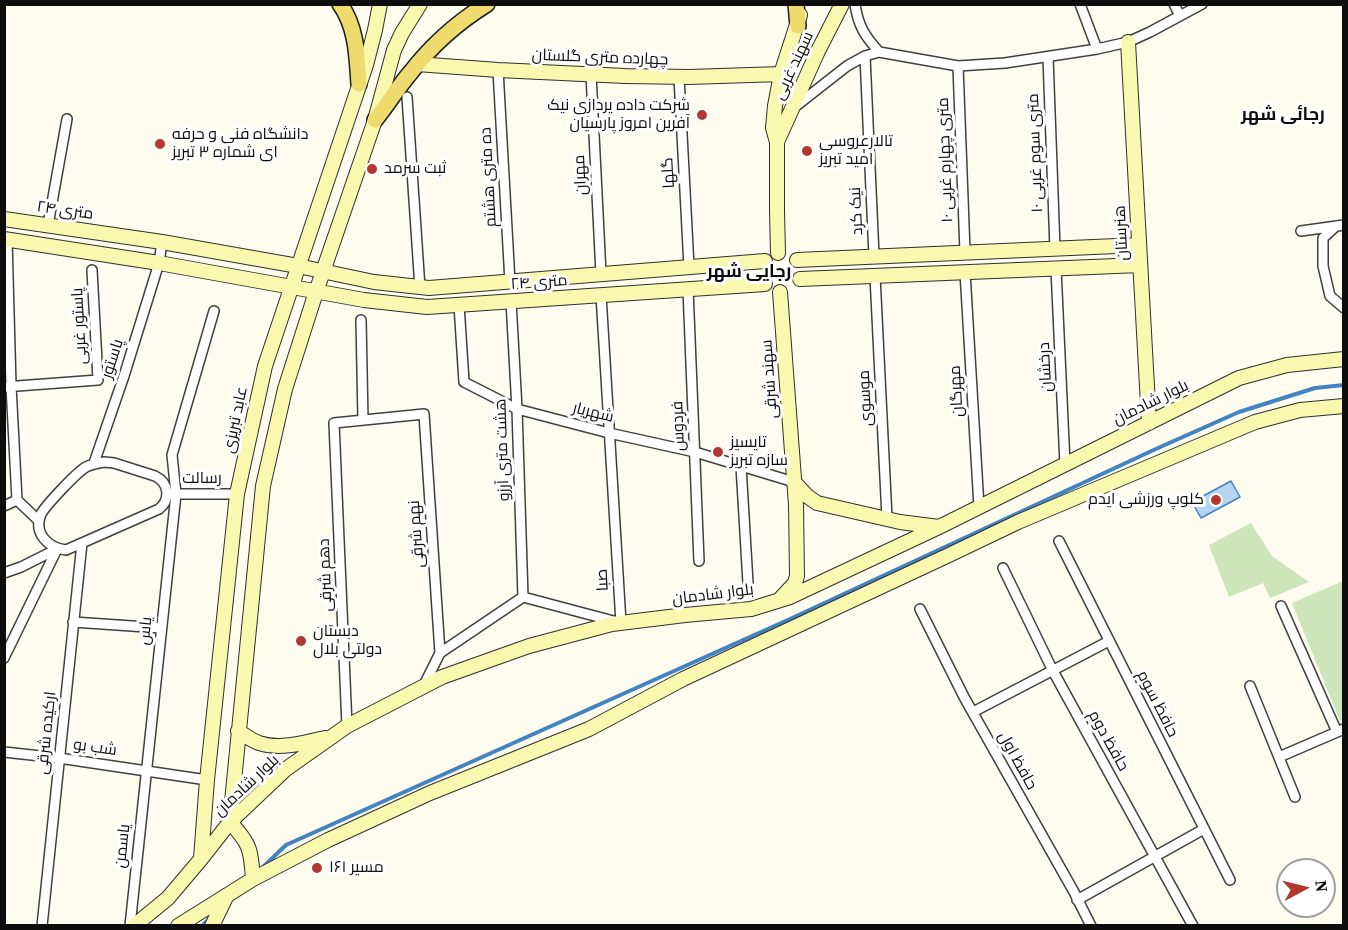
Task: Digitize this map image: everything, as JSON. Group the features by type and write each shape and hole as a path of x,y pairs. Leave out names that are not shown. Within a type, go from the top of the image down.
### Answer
{"main road":[{"path":"340,4 349,18 353,32 359,84"},
{"name":"عابد تبریزی","path":"201,859 237,494 265,366 359,84 380,4"},
{"path":"253,879 249,847 230,822 263,486 285,389 375,120 394,50 420,4"},
{"path":"375,120 417,64 439,40 487,4"},
{"path":"796,4 798,26"},
{"name":"سهند غربی","path":"778,253 777,142 773,128 775,106 803,4"},
{"name":"سهند غربی","path":"777,142 842,4"},
{"name":"هنرستان","path":"1128,42 1149,423"},
{"name":"چهارده متری گلستان","path":"417,64 498,70 678,77 782,74"},
{"name":"۲۴ متری","path":"4,219 162,242 374,282 420,288 765,261"},
{"path":"6,239 291,287"},
{"path":"796,260 1139,245"},
{"path":"778,253 788,254 796,260 801,270 800,279 791,289 780,292 765,284 762,269 770,256 778,253"},
{"path":"800,279 1140,265"},
{"name":"۲۴ متری","path":"291,287 397,304 453,306 765,284"},
{"path":"446,287 453,306"},
{"name":"سهند شرقی","path":"779,600 795,583 797,576 794,482 780,292"},
{"name":"بلوار شادمان","path":"132,926 168,898 230,822 286,769 347,726 442,677 529,646 612,624 751,609 790,597 939,527 1239,378 1287,365 1344,359"},
{"path":"178,926 253,879 328,840 429,793 589,729 683,679 1018,522 1256,422 1300,410 1344,406"},
{"path":"794,482 817,503 900,522 939,527"},
{"path":"238,731 256,742 268,745 308,742 333,736"},
{"path":"212,926 227,895"}],"street":[{"path":"855,4 857,19 864,34 879,52"},
{"path":"1080,4 1097,49"},
{"path":"1174,4 1180,16"},
{"path":"792,109 847,66 865,56 879,52 958,66 1048,57 1128,42 1202,4"},
{"name":"نیک کرد","path":"865,56 874,256"},
{"name":"۱۰ متری سوم غربی","path":"1048,57 1055,249"},
{"name":"۱۰ متری چهارم غربی","path":"958,66 965,252"},
{"name":"ده متری هشتم","path":"498,70 510,282"},
{"name":"مهران","path":"591,74 601,274"},
{"name":"گلها","path":"678,77 688,267"},
{"path":"407,97 420,288"},
{"path":"48,225 67,119"},
{"path":"1301,231 1340,225"},
{"path":"1340,225 1323,237 1323,266 1330,296 1344,308"},
{"path":"6,239 8,386 17,500 39,521"},
{"name":"پاستور","path":"94,463 159,263 162,242"},
{"name":"درخشان","path":"1056,269 1065,464"},
{"name":"پاستور غربی","path":"8,386 98,380 92,270"},
{"name":"مهرگان","path":"965,272 979,507"},
{"name":"موسوی","path":"874,276 887,518"},
{"name":"فردوس","path":"688,289 699,561"},
{"name":"صبا","path":"523,597 621,623 601,295"},
{"name":"هشت متری آرزو","path":"511,301 523,597"},
{"name":"شهریار","path":"453,306 464,382 517,409 695,452 794,482"},
{"name":"یاس","path":"146,771 162,628 172,494 172,455 214,311"},
{"path":"361,320 363,420"},
{"name":"نهم شرقی","path":"363,420 424,414 440,653"},
{"name":"دهم شرقی","path":"347,726 334,423 363,420"},
{"path":"94,463 114,463 155,476 172,494 159,509 66,550 57,549 49,544 43,538 40,530 39,521 42,513 77,474 94,463"},
{"path":"741,466 748,583"},
{"name":"رسالت","path":"172,494 237,494"},
{"path":"4,506 17,500"},
{"name":"حافظ سوم","path":"1059,541 1230,880"},
{"name":"ارکیده شرقی","path":"42,926 82,543"},
{"path":"4,573 57,549"},
{"path":"4,658 57,549"},
{"name":"حافظ دوم","path":"1003,568 1053,671 1193,926"},
{"path":"423,687 440,653 523,597"},
{"path":"1279,757 1340,731 1281,606"},
{"name":"حافظ اول","path":"920,609 973,712 1090,926"},
{"path":"73,622 162,628"},
{"path":"973,712 1109,641"},
{"path":"1250,686 1295,797"},
{"name":"شب بو","path":"4,753 59,758 207,780"},
{"name":"یاسمن","path":"132,926 146,771"},
{"path":"1077,900 1204,829"}],"green space":[{"path":"1251,523 1272,556 1309,582 1270,598 1263,583 1229,597 1209,545"},
{"path":"1343,581 1344,719 1340,721 1292,603"}],"water":[{"name":"کلوپ ورزشی ایدم","path":"1231,481 1240,497 1201,518 1192,502"}],"waterway":[{"path":"263,867 286,845 790,619 1158,448 1239,412 1315,388 1344,385"},
{"path":"202,926 210,918"}],"place":[{"name":"شرکت داده پردازی نیک آفرین امروز پارسیان","path":"702,115"},
{"name":"دانشگاه فنی و حرفه ای شماره ۳ تبریز","path":"160,144"},
{"name":"تالارعروسی امید تبریز","path":"807,151"},
{"name":"ثبت سرمد","path":"372,169"},
{"name":"تایسیز سازه تبریز","path":"718,452"},
{"name":"کلوپ ورزشی ایدم","path":"1216,500"},
{"name":"دبستان دولتی بلال","path":"301,641"},
{"name":"مسیر ۱۶۱","path":"317,868"}],"district":[{"name":"رجائی شهر","path":"1283,115"},
{"name":"رجایی شهر","path":"749,272"}]}
